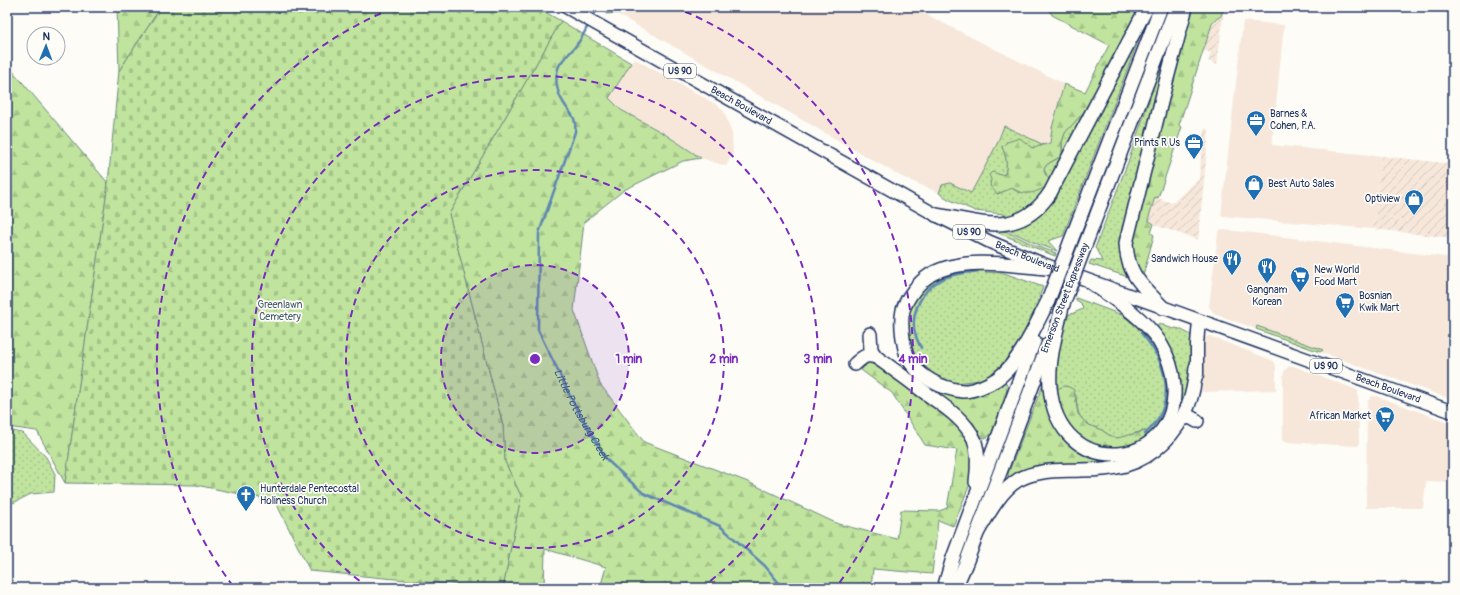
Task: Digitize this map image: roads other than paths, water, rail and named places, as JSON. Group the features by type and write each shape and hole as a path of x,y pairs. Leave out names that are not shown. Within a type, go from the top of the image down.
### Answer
{"highway":[{"name":"Beach Boulevard","path":"566,7 936,215 990,242 1090,282 1453,412"},
{"path":"936,215 1003,224 1021,219 1038,209 1050,193 1147,7"},
{"name":"Emerson Street Expressway","path":"944,588 972,507 1070,243 1161,7"},
{"name":"Emerson Street Expressway","path":"955,588 1176,7"},
{"path":"1163,308 1134,275 1128,260 1126,243 1186,7"},
{"path":"1048,302 1014,362 997,379 980,388 964,391 940,386 921,374 908,358 902,336 903,310 914,289 930,275 952,266 971,263 1055,269"},
{"path":"1062,307 1051,358 1050,382 1053,404 1063,428 1069,437 1091,450 1112,454 1134,451 1157,435 1168,421 1172,408 1174,383 1167,357 1158,339 1143,322 1090,282"},
{"path":"977,533 1008,488 1019,480 1042,472 1108,469 1129,464 1146,456 1161,445 1172,434 1182,418 1191,395 1197,374 1199,321"},
{"path":"870,334 872,350 876,357"},
{"path":"855,364 864,356 869,355 876,357 948,409 970,432 978,456 978,470 972,507"},
{"path":"1182,418 1190,417 1197,421"}],"waterway":[{"name":"Little Pottsburg Creek","path":"593,17 597,9"},
{"name":"Little Pottsburg Creek","path":"589,23 579,42 560,64 556,78 561,98 574,119 575,132 539,233 538,330 575,406 607,460 643,493 720,526 765,566 783,588"},
{"path":"921,348 915,333 914,321 920,301 928,289 948,277 978,271"},
{"path":"1141,333 1150,344 1157,357 1163,370 1166,383 1166,397 1162,410 1156,422 1145,434"}],"place":[{"name":"Barnes & Cohen, P.A.","path":"1256,137"},
{"name":"Prints R Us","path":"1194,160"},
{"name":"Best Auto Sales","path":"1254,201"},
{"name":"Optiview","path":"1414,216"},
{"name":"Sandwich House","path":"1232,276"},
{"name":"Gangnam Korean","path":"1267,284"},
{"name":"New World Food Mart","path":"1300,293"},
{"name":"Bosnian Kwik Mart","path":"1345,319"},
{"name":"African Market","path":"1385,433"},
{"name":"Hunterdale Pentecostal Holiness Church","path":"246,512"}],"park label":[{"name":"Greenlawn Cemetery","path":"280,310"}]}
